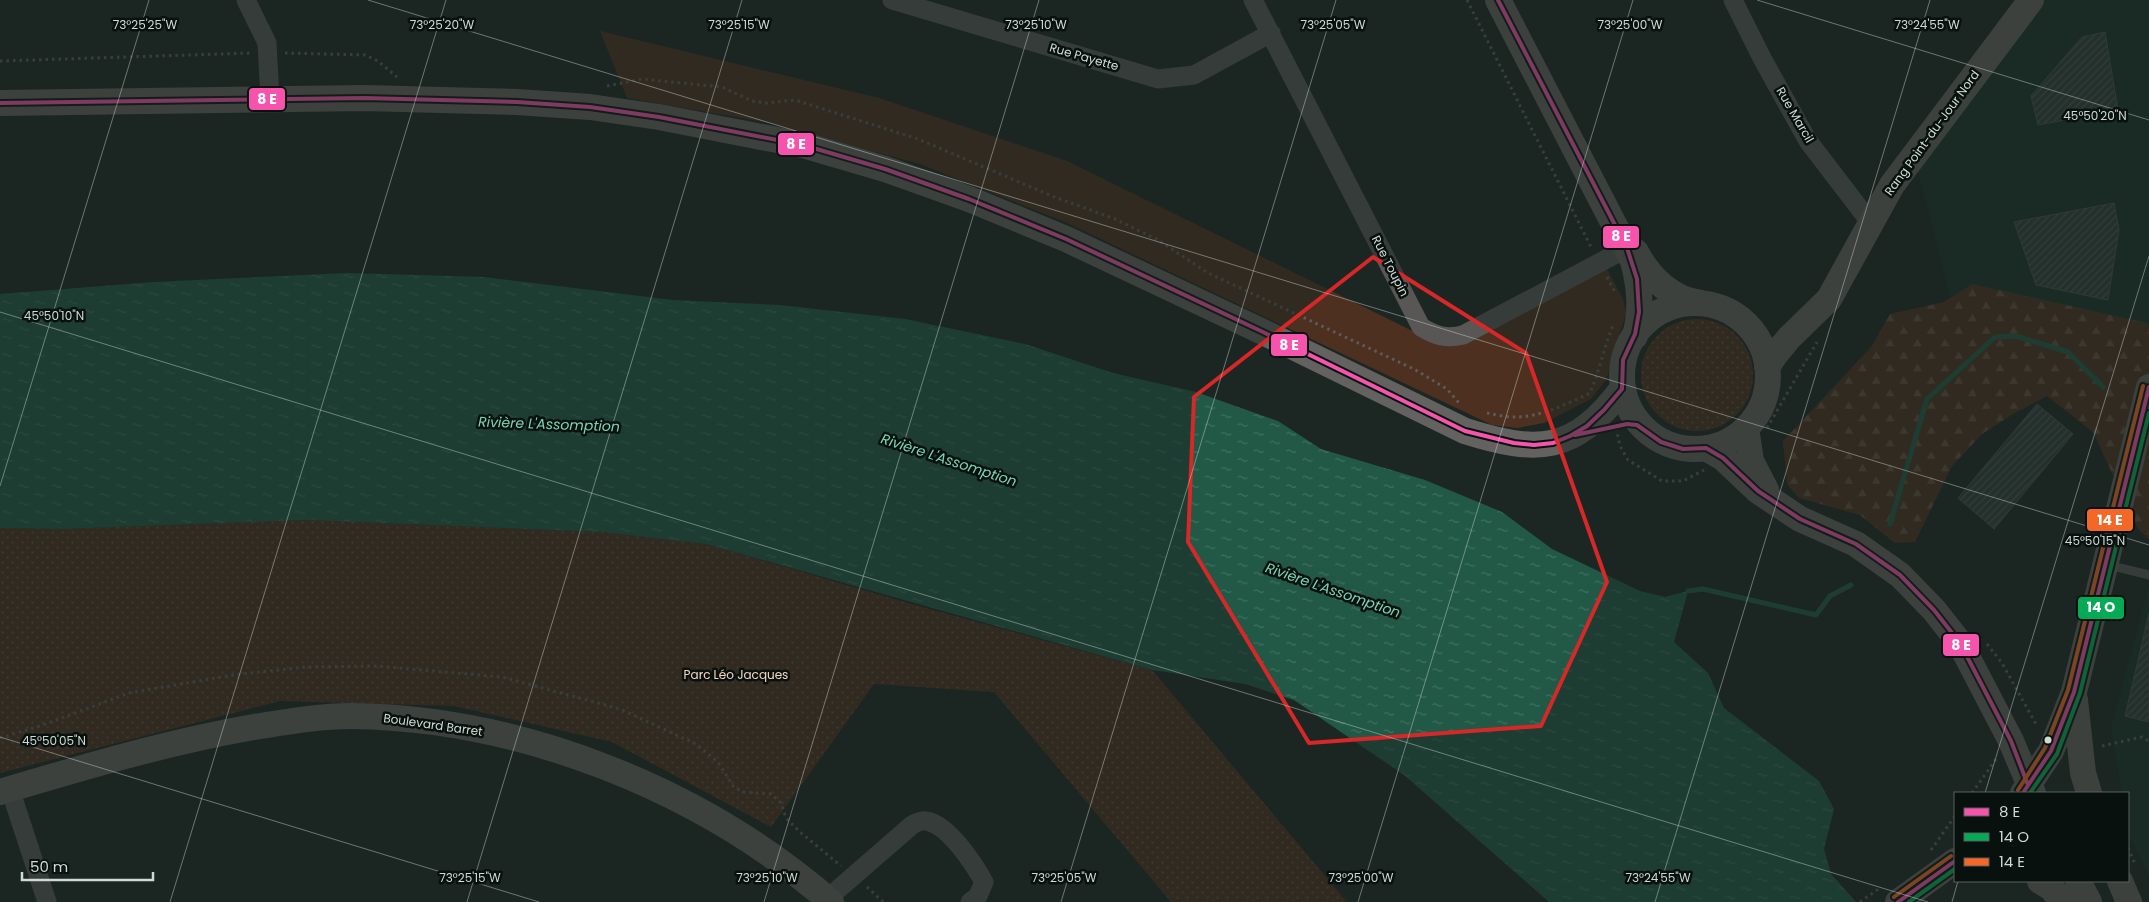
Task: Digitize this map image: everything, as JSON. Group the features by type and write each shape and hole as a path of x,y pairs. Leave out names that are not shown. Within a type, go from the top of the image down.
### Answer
{"street":[{"path":"246,0 267,43 270,99"},
{"name":"Rue Payette","path":"892,0 1158,79 1194,75 1270,32"},
{"name":"Rue Toupin","path":"1253,0 1421,327 1434,335 1448,338 1463,335 1627,248"},
{"path":"1498,0 1633,261 1639,288 1639,319 1634,336 1626,352 1622,370 1622,388 1630,410 1643,428 1661,442 1706,458 1723,458 1758,491 1800,519 1864,550 1900,575 1934,610 1960,643 2011,741 2028,790"},
{"name":"Rue Marcil","path":"1733,0 1763,60 1808,141 1870,222"},
{"name":"Rang Point-du-Jour Nord","path":"1767,367 1789,338 1829,299 1892,185 2031,0"},
{"path":"1532,65 1546,77 1644,267 1659,283 1677,296 1690,302 1706,304 1728,311 1748,326 1761,345 1767,367 1768,384 1764,400 1746,428 1706,458"},
{"path":"0,103 270,99 440,99 590,107 659,117 803,145 885,169 969,199 1066,239 1263,332 1465,431 1493,440 1522,445 1544,444 1627,424 1643,428"},
{"name":"Rang Point-du-Jour Nord","path":"1748,326 1773,328 1789,324 1829,299"},
{"path":"1634,336 1648,320 1665,310 1685,304 1706,304"},
{"path":"1575,436 1593,422 1622,388"},
{"path":"2028,790 2051,751 2074,692 2149,388"},
{"path":"1746,428 1751,461 1765,486 1769,498"},
{"path":"2074,692 2084,773 2089,792"},
{"name":"Boulevard Barret","path":"5,790 134,752 238,730 295,720 350,716 406,719 477,729 546,747 621,772 694,807 750,841 800,876 830,900"},
{"path":"5,790 47,902"},
{"path":"830,900 912,825 924,820 934,823 945,831 973,863 984,882 978,896 970,902"},
{"path":"1898,902 1945,876 1954,862"},
{"path":"2042,882 2050,887 2064,902"},
{"path":"2079,882 2089,902"},
{"path":"2120,882 2129,902"}],"lane":[{"path":"2106,565 2149,575"}],"path":[{"path":"1467,0 1589,243"},
{"path":"1618,435 1620,446 1628,460 1662,481 1683,481 1706,458"},
{"path":"2100,746 2142,737 2149,741"},
{"path":"1973,792 1997,758"},
{"path":"1930,851 1954,817"}],"highlighted area":[{"path":"1373,257 1526,353 1607,582 1541,726 1309,743 1188,542 1194,397"}],"shaded area":[{"path":"2042,0 2149,0 2149,330 1954,310 1918,172"},
{"path":"2149,587 2149,875 2129,835 2129,792 2122,792 2111,728"}],"green space":[{"path":"600,31 879,98 1067,161 1433,341 1458,342 1607,269 1623,299 1626,313 1606,380 1591,399 1544,423 1518,428 1492,425 1065,222 920,164 769,123 627,98"},
{"path":"1972,284 2147,323 2149,326 2149,539 2138,529 2093,432 2047,396 2013,414 1982,434 1952,466 1915,542 1895,543 1860,515 1799,498 1787,484 1783,441 1872,346 1890,314 1944,302"},
{"path":"1697,319 1719,323 1737,335 1749,353 1753,375 1749,397 1737,415 1719,427 1697,431 1675,427 1657,415 1645,397 1641,375 1645,353 1657,335 1675,323"},
{"name":"Parc Léo Jacques","path":"307,520 602,532 706,544 908,603 1152,670 1347,902 1171,902 994,692 874,684 771,827 612,742 454,706 280,701 0,773 0,528 62,529"}],"water":[{"name":"Rivière L'Assomption","path":"348,273 484,277 673,300 780,305 905,319 1025,344 1113,373 1196,392 1278,421 1321,449 1425,480 1502,512 1552,549 1640,591 1665,597 1688,591 1674,642 1708,673 1724,708 1819,781 1834,809 1824,849 1831,874 1856,902 1549,902 1404,775 1294,700 1245,684 1152,670 706,544 602,532 307,520 62,529 0,528 0,294 154,282"}],"building":[{"path":"2105,32 2118,110 2038,125 2031,96 2082,37"},
{"path":"2114,203 2119,230 2108,300 2036,285 2014,222"},
{"path":"2037,404 2073,434 1994,529 1958,498"},
{"path":"2149,613 2149,722 2125,716"}],"waterway":[{"path":"1890,524 1927,399 1995,337 2016,336 2068,352 2103,387"},
{"path":"1688,591 1703,589 1816,615 1830,596 1851,585"}],"transit line":[{"path":"0,103 364,98 517,102 590,107 659,117 803,145 885,169 969,199 1066,239 1263,332 1465,431 1514,443 1534,445 1553,443 1587,426 1622,389 1623,360 1635,334 1639,312 1637,279 1627,248 1498,0"},
{"path":"2018,790 2045,748 2068,690 2143,386"},
{"path":"2024,792 2051,751 2074,692 2149,387"},
{"path":"2031,792 2057,754 2080,693 2149,413"},
{"path":"1575,435 1627,424 1637,425 1661,442 1683,449 1706,448 1723,458 1758,491 1800,519 1856,544 1900,575 1934,610 1960,643 2011,741 2028,785"},
{"path":"1894,897 1951,856"},
{"path":"1898,902 1954,862"},
{"path":"1909,902 1954,870"}]}
